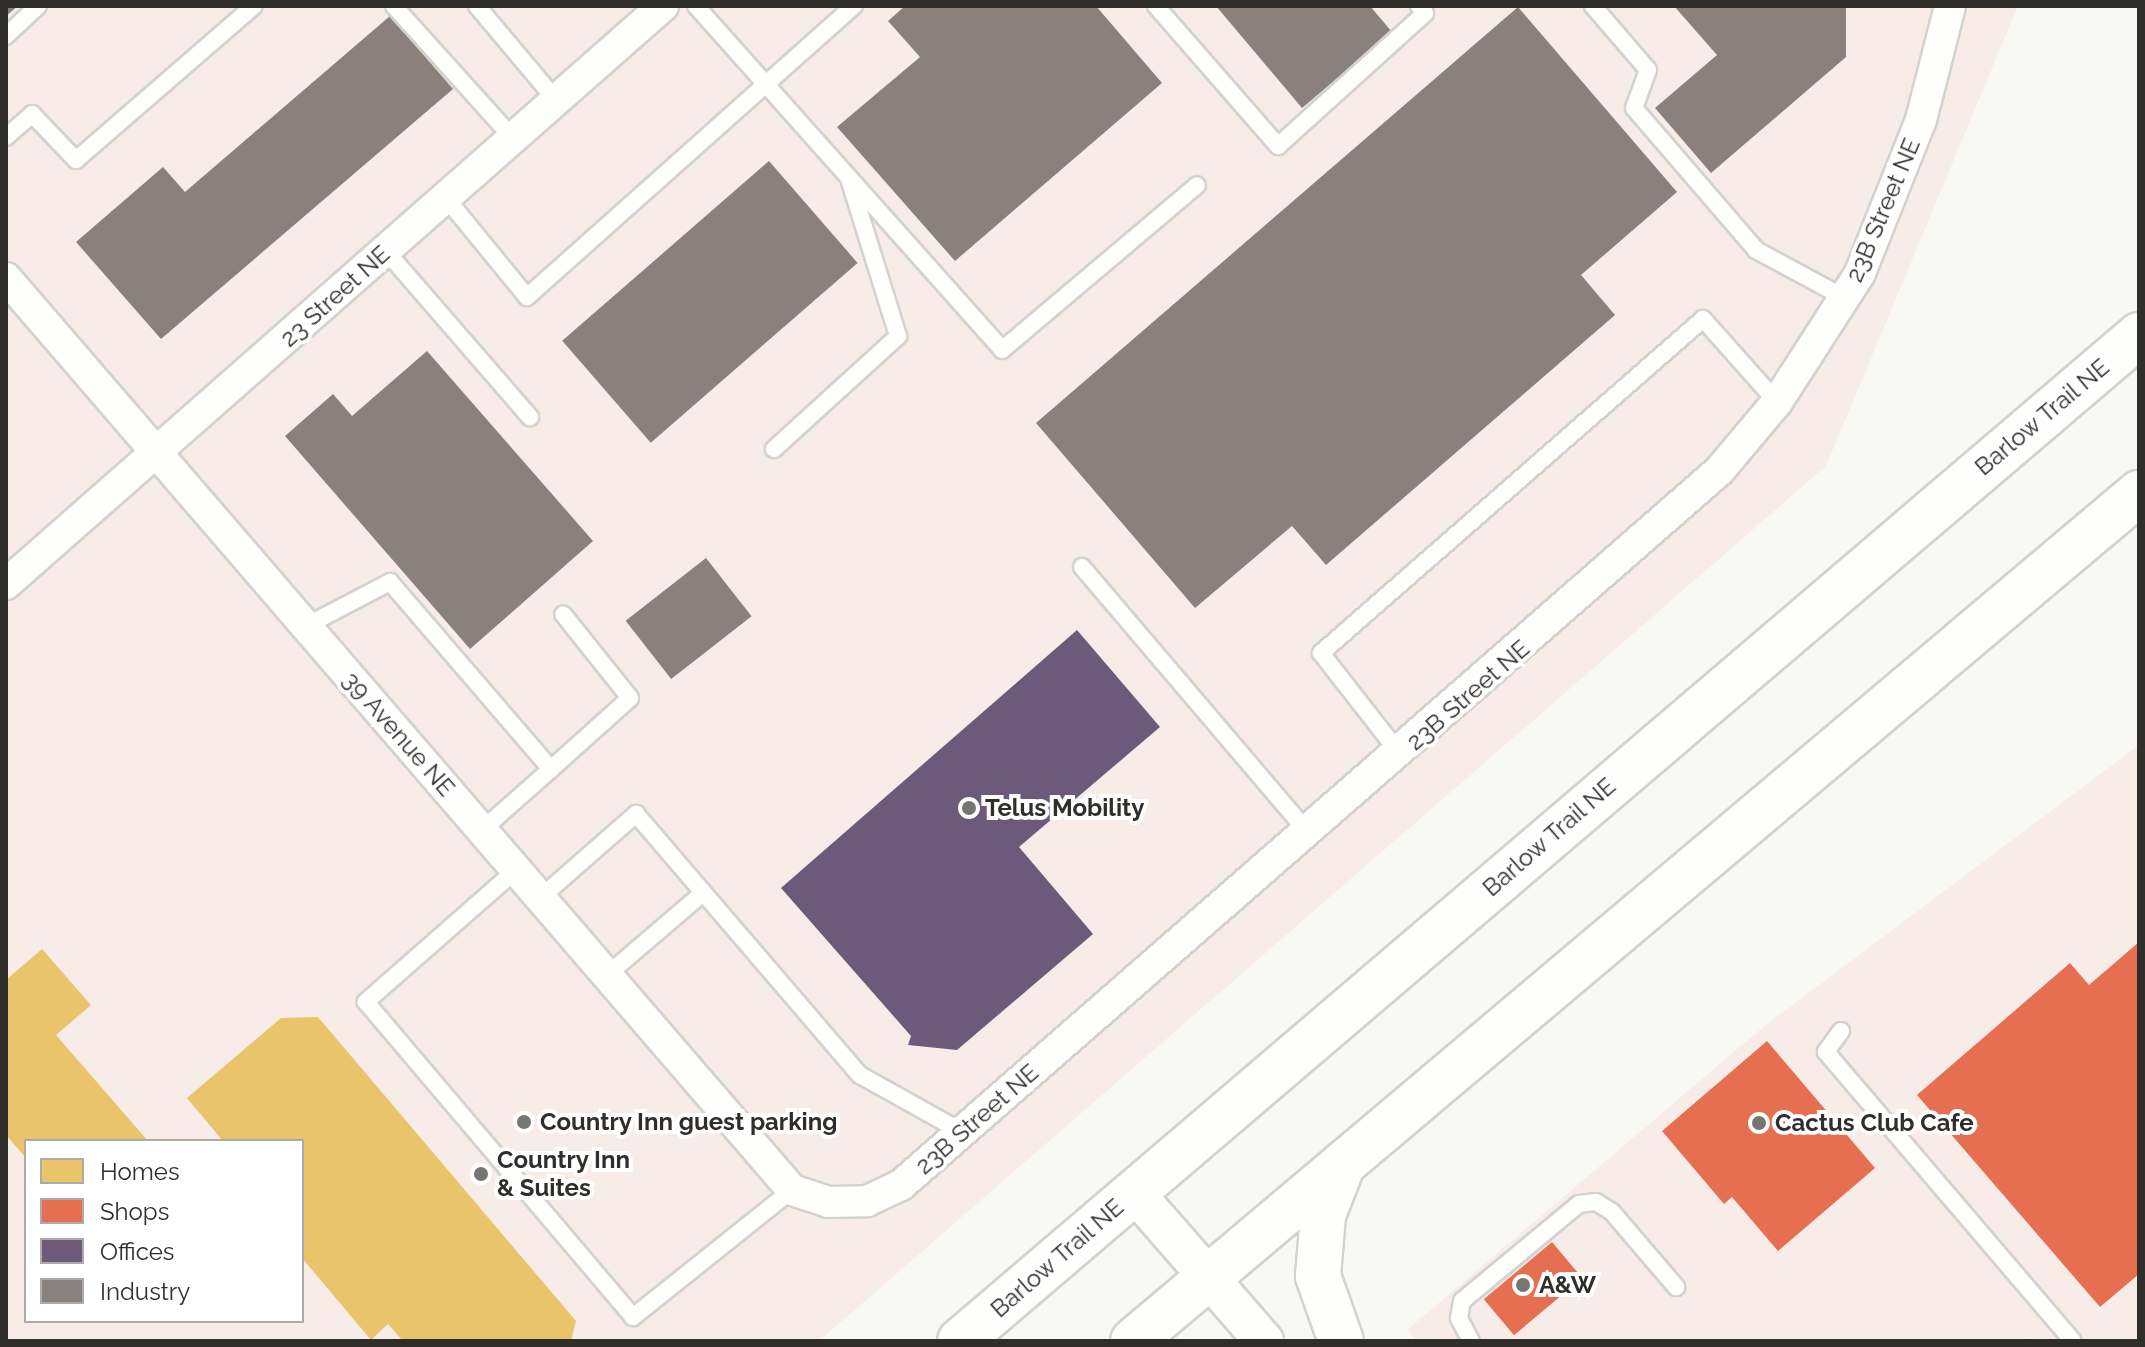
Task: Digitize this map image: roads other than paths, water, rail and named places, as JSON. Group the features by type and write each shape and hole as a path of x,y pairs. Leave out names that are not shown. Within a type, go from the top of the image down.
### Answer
{"main road":[{"name":"Barlow Trail NE","path":"960,1341 2139,335"},
{"path":"1133,1341 1346,1155 2139,493"},
{"path":"1341,1341 1318,1276 1323,1215 1346,1155"}],"street":[{"name":"23 Street NE","path":"6,584 663,6"},
{"name":"23B Street NE","path":"792,1190 828,1202 867,1201 901,1185 1662,527 1777,402 1845,298 1895,194 1950,6"},
{"name":"39 Avenue NE","path":"6,278 792,1190"},
{"path":"1134,1192 1264,1341"}],"lane":[{"path":"6,36 38,6"},
{"path":"6,137 32,114 76,160 254,6"},
{"path":"394,6 513,138"},
{"path":"477,6 556,100"},
{"path":"696,6 1002,350 1197,185"},
{"path":"446,198 527,297 854,6"},
{"path":"1156,6 1278,146 1425,13 1419,6"},
{"path":"1593,6 1648,70 1634,108 1746,238 1845,298"},
{"path":"774,449 898,336 848,177"},
{"path":"386,251 530,417"},
{"path":"1400,754 1321,653 1703,319 1777,402"},
{"path":"1082,567 1308,833"},
{"path":"306,626 390,582 551,769"},
{"path":"482,830 630,698 563,614"},
{"path":"540,898 636,814 860,1075 962,1132"},
{"path":"516,870 366,1002 622,1305 633,1317 792,1190"},
{"path":"607,975 703,893"},
{"path":"1841,1031 1826,1052 2073,1341"},
{"path":"1471,1341 1459,1318 1462,1301 1579,1204 1596,1202 1612,1212 1676,1287"}],"place":[{"name":"Telus Mobility","path":"969,808"},
{"name":"Country Inn guest parking","path":"524,1122"},
{"name":"Cactus Club Cafe","path":"1759,1123"},
{"name":"Country Inn & Suites","path":"481,1174"},
{"name":"A&W","path":"1523,1285"}]}
